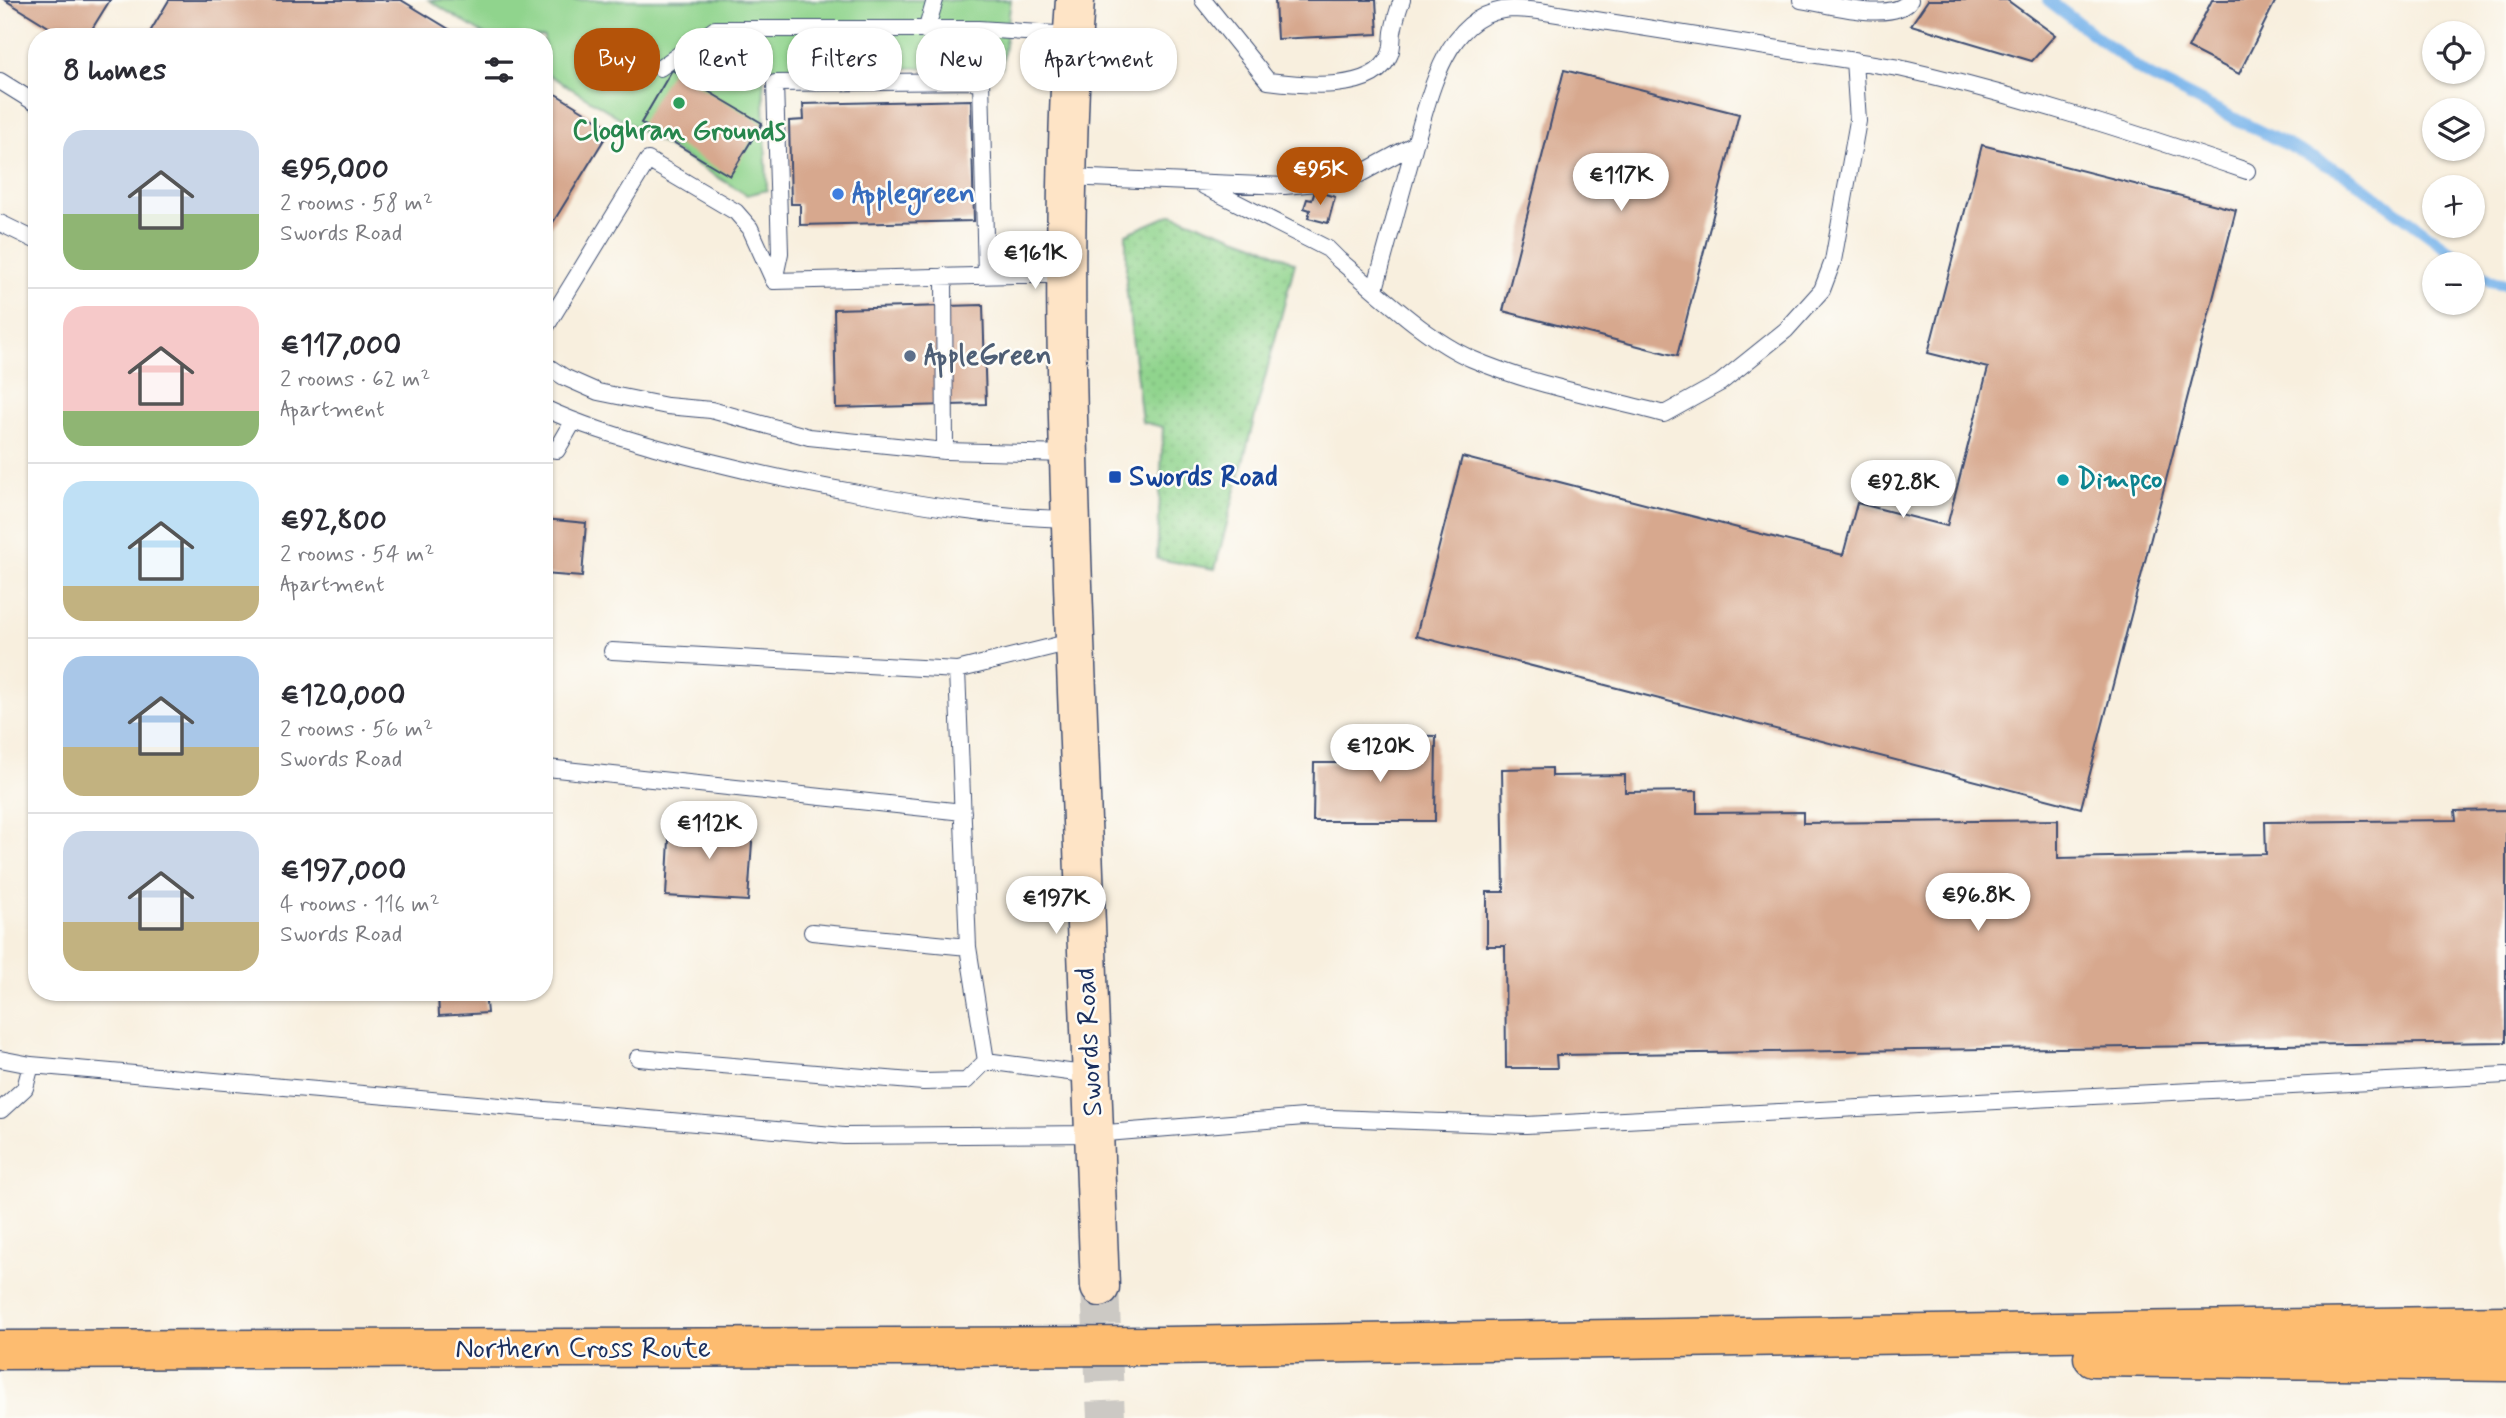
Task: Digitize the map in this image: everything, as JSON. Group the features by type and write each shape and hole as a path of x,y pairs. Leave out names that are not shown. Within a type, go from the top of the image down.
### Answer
{"highway":[{"path":"1167,1346 2506,1325"},
{"path":"1167,1346 2506,1362"},
{"name":"Northern Cross Route","path":"0,1350 1167,1346"}],"main road":[{"name":"Swords Road","path":"1073,18 1065,275 1070,519 1100,1287"}],"lane":[{"path":"927,28 935,0"},
{"path":"1203,0 1268,81 1313,85 1370,76 1381,67 1390,55 1402,0"},
{"path":"1801,0 1883,13 1906,6 1910,0"},
{"path":"1375,289 1415,144 1440,66 1450,49 1474,23 1501,11 1539,11 1854,61 1949,80 2112,125 2247,171"},
{"path":"987,28 1073,18"},
{"path":"660,68 715,29 916,31"},
{"path":"1200,184 1328,248 1424,329 1471,359 1521,376 1664,414 1720,383 1786,330 1822,290 1833,261 1858,121 1854,61"},
{"path":"0,81 28,98"},
{"path":"774,281 780,253 775,83 981,81 986,275"},
{"path":"1066,177 1285,186 1328,182 1360,174 1415,144"},
{"path":"553,315 648,160 736,212 750,228 774,281"},
{"path":"0,223 28,237"},
{"path":"774,281 1065,275"},
{"path":"944,276 946,451"},
{"path":"553,370 598,392 667,406 711,410 808,437 946,451 1069,454"},
{"path":"553,412 573,422 722,466 808,484 979,513 1070,519"},
{"path":"553,450 556,450 573,422"},
{"path":"612,651 957,670 1075,641"},
{"path":"957,670 968,947 986,1060"},
{"path":"553,769 963,812"},
{"path":"812,932 968,947"},
{"path":"638,1058 923,1082 967,1081 986,1060"},
{"path":"0,1059 31,1065 844,1136 1094,1134 1304,1117 1526,1125 2506,1075"},
{"path":"986,1060 1091,1075"},
{"path":"1,1110 25,1088 31,1065"}],"green space":[{"path":"429,0 1011,0 1006,38 1006,28 916,28 916,68 902,68 902,28 787,28 787,68 773,68 773,28 674,28 674,91 764,91 767,190 747,195 575,91 660,91 660,28 574,28 574,90 553,77 553,28 474,28"},
{"path":"1172,214 1263,247 1295,263 1215,569 1157,559 1163,427 1142,422 1126,285 1126,234"}],"building":[{"path":"5,0 110,0 93,28 50,28"},
{"path":"169,0 401,0 447,28 152,28"},
{"path":"1275,0 1376,0 1378,34 1277,39"},
{"path":"1928,0 2007,0 2055,35 2032,61 1911,25"},
{"path":"2212,0 2276,0 2239,74 2188,48"},
{"path":"672,70 674,91 708,91 762,123 730,176 641,123"},
{"path":"1564,70 1739,114 1677,356 1503,311"},
{"path":"553,93 611,128 553,222"},
{"path":"971,100 974,221 800,225 800,204 791,204 789,121 804,120 803,104"},
{"name":"Dimpco","path":"1982,145 2236,210 2081,808 1416,636 1462,457 1843,555 1857,503 1947,526 1988,368 1928,353"},
{"path":"1315,191 1335,197 1328,223 1308,218 1310,210 1304,208 1307,199 1312,200"},
{"path":"983,305 986,404 836,408 834,309"},
{"path":"553,520 586,523 582,577 553,575"},
{"path":"1378,735 1436,736 1435,821 1313,821 1314,763 1378,763"},
{"path":"1552,768 1552,776 1625,775 1625,792 1697,791 1697,813 1803,812 1803,823 2058,820 2058,858 2266,854 2265,822 2456,820 2455,811 2506,810 2506,1042 1556,1055 1557,1068 1506,1068 1505,946 1487,946 1487,892 1504,892 1502,769"},
{"path":"670,821 753,827 748,901 666,896"},
{"path":"438,1001 486,1001 487,1013 439,1016"}],"waterway":[{"path":"2048,0 2144,73 2347,175 2452,252"},
{"path":"2485,277 2506,284"}],"tunnel":[{"path":"1100,1287 1106,1418"}],"place":[{"name":"Cloghran Grounds","path":"679,103"},
{"name":"Applegreen","path":"838,194"},
{"name":"AppleGreen","path":"910,356"},
{"name":"Swords Road","path":"1115,477"},
{"name":"Dimpco","path":"2063,480"}]}
